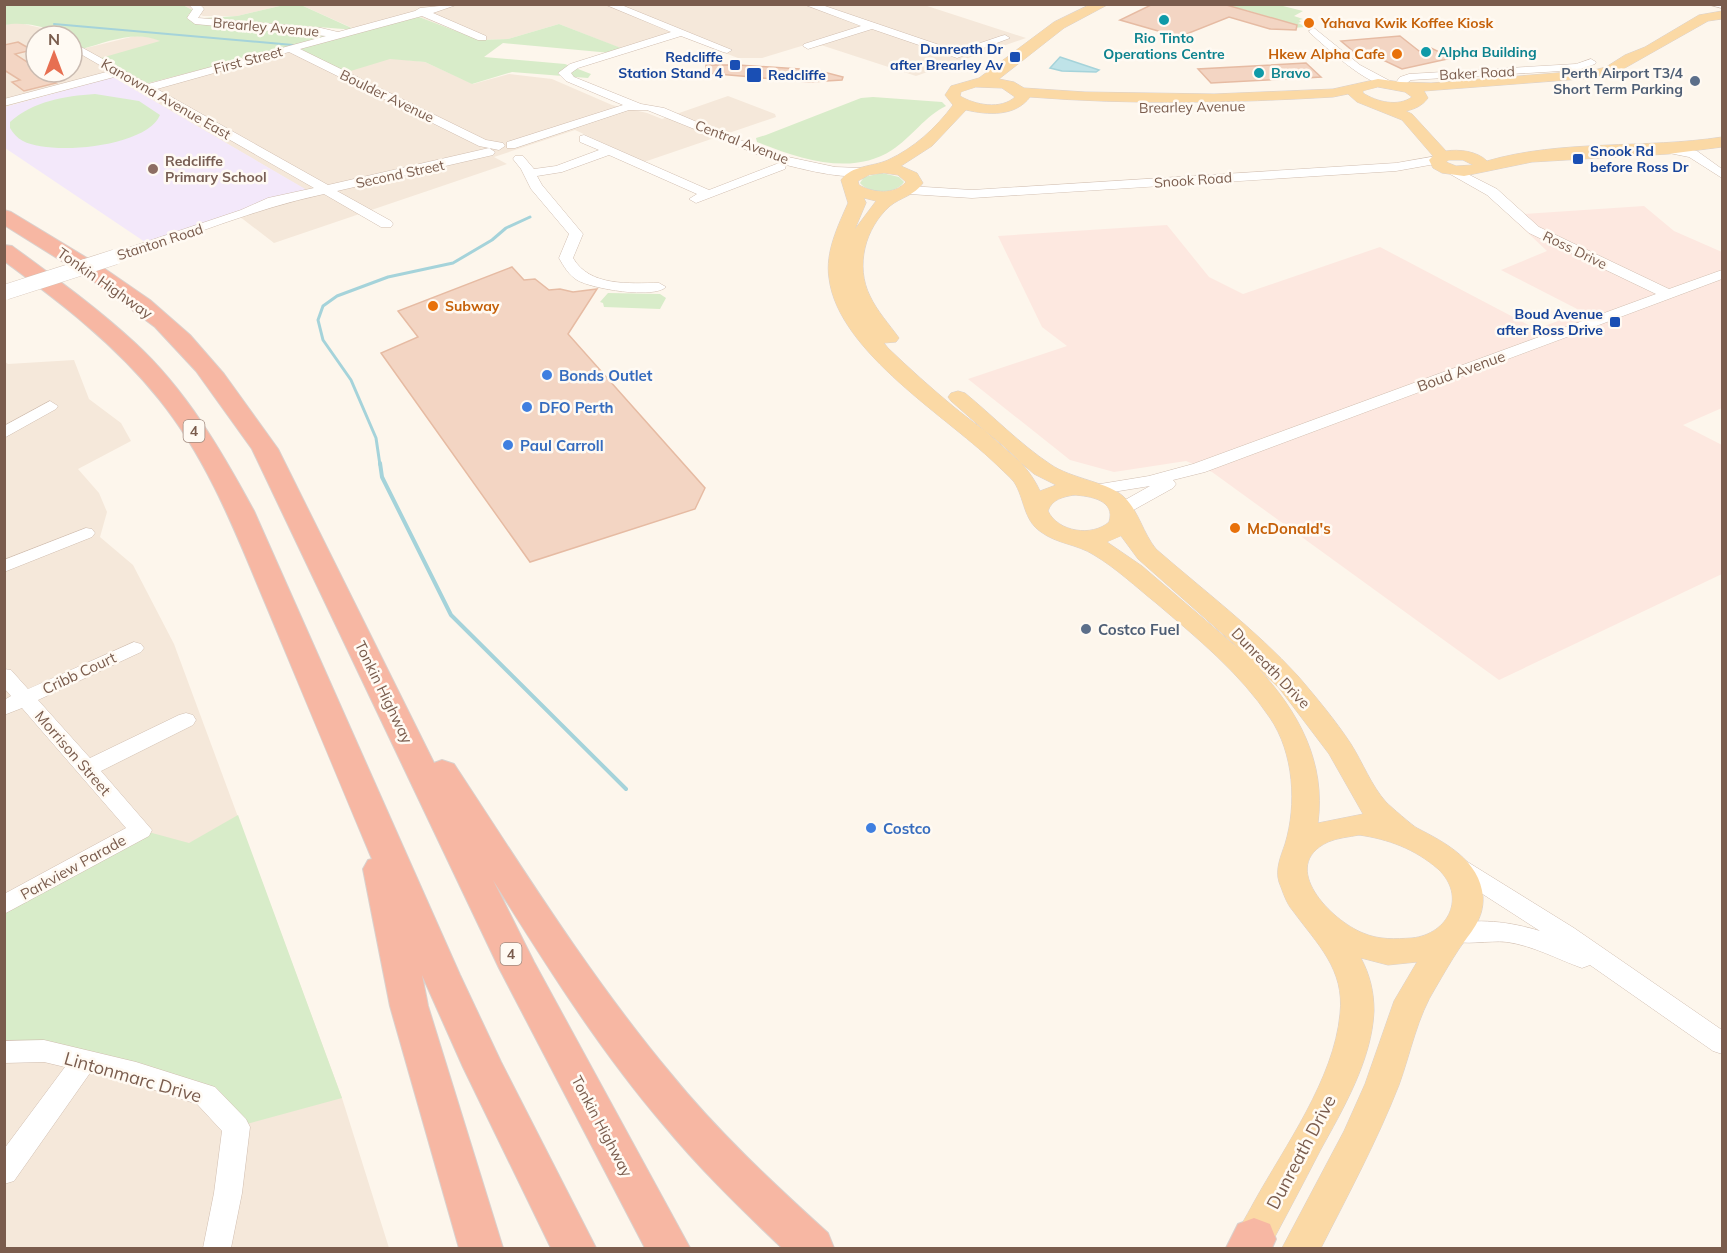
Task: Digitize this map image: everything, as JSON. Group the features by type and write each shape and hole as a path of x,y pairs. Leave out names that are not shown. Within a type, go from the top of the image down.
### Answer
{"highway":[{"name":"4","path":"4,197 114,286"},
{"name":"Tonkin Highway","path":"4,216 114,286 180,338 211,373 265,449 518,968 668,1248"},
{"name":"4","path":"4,251 75,303 128,349 169,395 208,450 240,511 438,967 536,1178 573,1248"},
{"name":"4","path":"4,268 51,300 169,395"},
{"path":"365,654 542,926 636,1060 686,1122 749,1189 812,1248"},
{"path":"369,811 408,1006 481,1248"}],"main road":[{"path":"989,109 962,104 954,99 953,92 960,87 982,83 1005,70 1054,27 1073,16 1103,4"},
{"path":"1399,83 1423,87 1466,85 1571,78 1605,72 1650,50 1717,9"},
{"path":"854,181 857,203 846,224 838,250 838,278 850,316 881,354 1006,460 1024,480 1042,524 1052,531 1081,538 1102,536 1118,528 1123,520 1123,511 1112,498 1060,479 1042,469 892,342 870,313 859,292 854,274 859,236 866,221 881,204 905,184 971,118 1015,94 1034,59 1084,17 1085,13"},
{"path":"1466,85 1500,80 1500,76 1494,72"},
{"path":"982,83 1015,94"},
{"name":"Brearley Avenue","path":"1015,94 1203,99 1303,95 1360,86 1399,83"},
{"name":"Ross Drive","path":"1399,83 1420,95 1419,100 1414,103 1420,119 1432,133 1478,165"},
{"path":"1360,86 1356,95 1373,103"},
{"name":"Brearley Avenue","path":"1015,94 1192,109 1343,101 1398,106 1414,103"},
{"name":"Ross Drive","path":"1373,103 1407,117 1445,164"},
{"path":"854,181 895,164 929,139 951,119 962,104"},
{"path":"1445,164 1469,172 1478,165 1525,158 1668,149 1722,142"},
{"path":"880,169 905,184"},
{"path":"854,181 875,195 905,184"},
{"path":"1036,507 1049,494 1060,490 1091,490"},
{"name":"Dunreath Drive","path":"1123,511 1134,538 1147,554 1242,637 1288,682 1340,749 1365,795 1377,811 1407,834"},
{"name":"Dunreath Drive","path":"1081,538 1119,558 1185,614 1246,672 1268,696 1285,720 1304,771 1307,798 1299,850"},
{"path":"1301,1248 1359,1138 1382,1084 1410,1001 1452,936 1466,914 1467,903 1462,880 1446,859 1434,849 1407,834 1375,825 1343,825 1317,834 1299,850 1293,862 1293,882 1301,903 1319,923 1349,941 1385,951 1420,951 1452,936"},
{"name":"Dunreath Drive","path":"1250,1245 1330,1099 1355,1026 1359,1006 1350,964 1336,942 1319,923"}],"street":[{"name":"Brearley Avenue","path":"193,4 199,9 192,18 195,21 321,31 336,36"},
{"path":"404,4 482,38"},
{"name":"First Street","path":"146,88 454,4"},
{"path":"609,4 727,50"},
{"path":"808,4 957,55 1005,38"},
{"path":"808,46 871,26"},
{"path":"1314,31 1356,67 1399,83"},
{"name":"Central Avenue","path":"685,33 574,66 564,73 570,79 631,107 656,111 770,156 826,170 854,181"},
{"name":"Central Avenue","path":"631,107 586,78 578,69 685,33"},
{"name":"Boulder Avenue","path":"291,49 502,151"},
{"name":"Kanowna Avenue East","path":"84,52 386,224"},
{"name":"Baker Road","path":"1399,83 1494,72 1578,67 1591,62"},
{"path":"1356,67 1360,86"},
{"path":"4,103 119,72"},
{"name":"Second Street","path":"325,189 502,151 631,107"},
{"name":"Central Avenue","path":"656,111 756,159 854,181"},
{"path":"585,139 708,194"},
{"path":"1668,149 1686,151 1722,174"},
{"path":"530,173 558,169 610,150"},
{"path":"502,151 524,162 536,186 576,234 566,258 574,272 603,283 659,287"},
{"name":"Snook Road","path":"905,184 972,194 1445,164"},
{"name":"Ross Drive","path":"1445,164 1492,192 1534,230 1668,294"},
{"name":"Ross Drive","path":"1478,165 1492,192"},
{"path":"694,200 782,166"},
{"name":"Stanton Road","path":"5,292 325,189"},
{"name":"Boud Avenue","path":"1091,490 1150,481 1199,468 1722,274"},
{"path":"4,433 50,405"},
{"name":"Boud Avenue","path":"1123,511 1199,468"},
{"path":"4,567 86,533"},
{"name":"Cribb Court","path":"4,708 134,648"},
{"name":"Morrison Street","path":"4,675 141,830"},
{"path":"87,769 186,720"},
{"name":"Parkview Parade","path":"4,905 141,830"},
{"path":"1446,859 1565,935 1722,1043"},
{"path":"1452,936 1479,930 1501,931 1527,935 1553,943 1655,999"},
{"name":"Lintonmarc Drive","path":"4,1052 44,1051 206,1095 236,1127 228,1193 217,1248"},
{"path":"4,1172 83,1062"}],"shaded area":[{"path":"921,4 1026,38 916,76 824,46 808,44 762,58 738,58 672,33 620,48 559,24 508,39 480,40 417,16 359,31 301,5"},
{"path":"183,5 284,5 237,16 203,16"},
{"path":"15,22 24,24 24,84 84,84 84,49 135,36 151,37 163,42 126,73 5,107 5,25"},
{"path":"290,47 425,62 473,84 509,74 552,79 612,105 662,119 728,96 775,114 776,117 644,162 575,130 494,157 507,164 274,243 235,213 306,190 132,88"},
{"name":"Redcliffe Primary School","path":"113,77 307,190 145,242 5,148 5,107"},
{"path":"1644,206 1674,231 1722,252 1722,408 1683,425 1722,445 1722,574 1499,680 1212,472 1186,461 1114,472 1070,460 968,379 1067,346 1042,327 998,236 1167,225 1209,277 1243,294 1380,247 1536,329 1583,312 1501,270 1547,251 1509,215"},
{"path":"74,360 89,399 121,423 131,441 78,469 99,493 107,512 100,537 133,565 174,644 342,1098 389,1248 5,1248 4,361 8,364"}],"green space":[{"path":"4,5 183,5 194,11 188,15 188,19 198,23 343,36 419,17 480,40 508,39 559,24 621,48 611,53 503,43 484,57 565,64 591,74 588,78 512,72 472,84 425,62 390,59 344,73 289,47 141,85 101,58 160,41 131,37 84,48 84,24 5,25"},
{"path":"284,5 301,5 356,30 204,18 237,16"},
{"path":"1227,5 1279,5 1303,11 1294,16 1303,19 1298,23 1306,27 1278,29 1287,24 1246,10 1225,8 1229,6"},
{"path":"95,94 139,101 160,115 152,126 137,135 97,146 75,148 36,146 21,140 10,128 10,122 39,104 72,96"},
{"path":"861,98 942,102 946,106 938,110 892,150 876,158 859,162 842,164 807,159 757,142 756,138"},
{"path":"882,173 899,177 904,182 895,189 882,192 864,187 860,183 864,177"},
{"path":"608,293 660,294 666,298 660,309 604,307 600,302"},
{"path":"238,815 342,1098 236,1127 206,1095 5,1052 4,905 141,830 189,843"}],"water":[{"path":"1060,57 1099,70 1096,72 1062,71 1050,68"}],"building":[{"name":"Rio Tinto Operations Centre","path":"1153,4 1223,4 1297,25 1296,30 1270,29 1229,17 1179,37 1120,20"},
{"name":"Alpha Building","path":"1400,36 1419,51 1431,48 1452,58 1402,69 1362,50 1353,51 1341,41"},
{"path":"18,42 24,45 24,52 15,54 24,60 24,84 52,84 24,91 12,82 20,80 4,70 4,45"},
{"name":"Bravo","path":"1306,63 1321,77 1211,83 1198,69"},
{"path":"706,65 816,70 843,77 842,80 809,82 706,73"},
{"name":"DFO Perth","path":"512,267 524,280 535,279 549,290 560,289 573,292 597,289 568,334 705,488 695,509 530,562 381,353 418,337 398,311"}],"waterway":[{"path":"84,27 293,45"},
{"path":"380,465 376,438 351,380 323,340 318,320 323,306 337,296 388,277 453,263 492,240 506,228 530,217"},
{"path":"380,463 382,477 451,615 626,789"}],"place":[{"name":"Rio Tinto Operations Centre","path":"1164,20"},
{"name":"Yahava Kwik Koffee Kiosk","path":"1309,23"},
{"name":"Alpha Building","path":"1426,52"},
{"name":"Hkew Alpha Cafe","path":"1397,54"},
{"name":"Dunreath Dr after Brearley Av","path":"1015,57"},
{"name":"Redcliffe Station Stand 4","path":"735,65"},
{"name":"Bravo","path":"1259,73"},
{"name":"Redcliffe","path":"754,75"},
{"name":"Perth Airport T3/4 Short Term Parking","path":"1695,81"},
{"name":"Snook Rd before Ross Dr","path":"1578,159"},
{"name":"Redcliffe Primary School","path":"153,169"},
{"name":"Subway","path":"433,306"},
{"name":"Boud Avenue after Ross Drive","path":"1615,322"},
{"name":"Bonds Outlet","path":"547,375"},
{"name":"DFO Perth","path":"527,407"},
{"name":"Paul Carroll","path":"508,445"},
{"name":"McDonald's","path":"1235,528"},
{"name":"Costco Fuel","path":"1086,629"},
{"name":"Costco","path":"871,828"}]}
